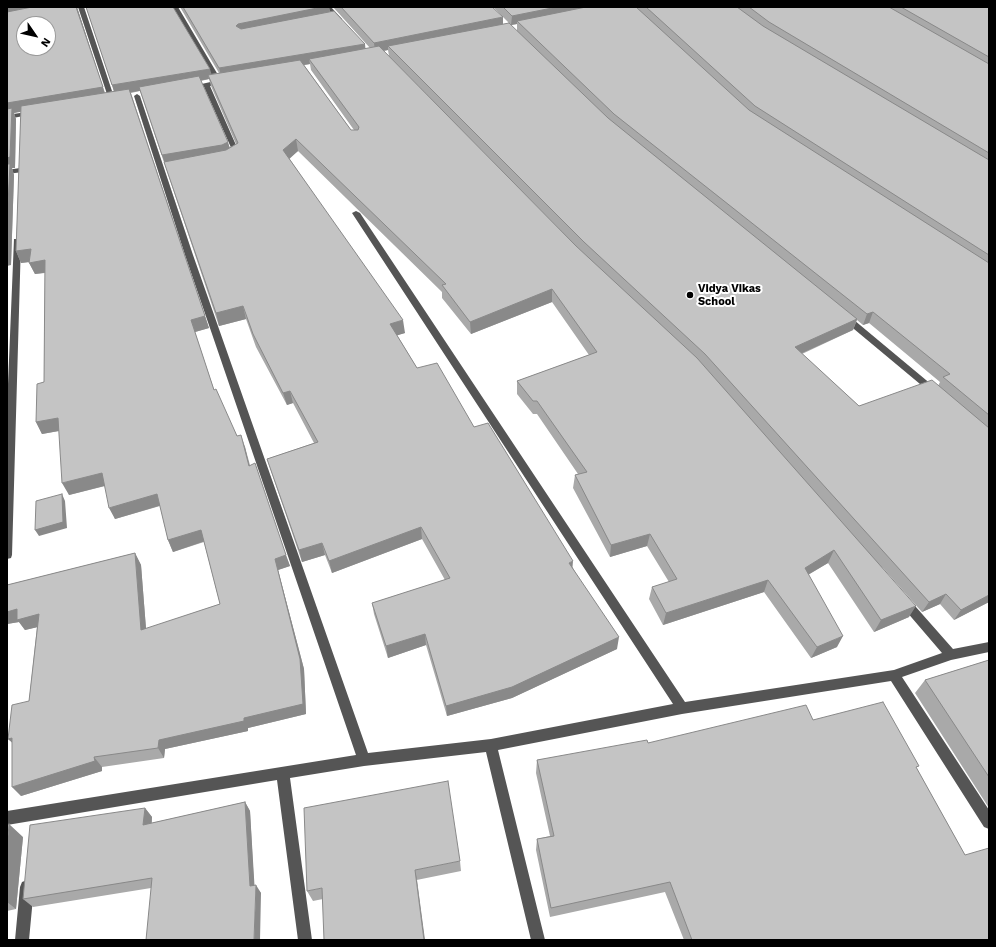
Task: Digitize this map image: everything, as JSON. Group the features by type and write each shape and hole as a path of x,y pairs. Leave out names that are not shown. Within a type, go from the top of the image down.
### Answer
{"street":[{"path":"81,7 115,100 104,102"},
{"path":"175,7 219,82"},
{"path":"328,7 347,28"},
{"path":"329,18 337,17"},
{"path":"183,88 227,81"},
{"path":"206,85 236,152 236,156 227,160"},
{"path":"137,96 166,171 188,254 364,760"},
{"path":"7,117 21,119 36,113"},
{"path":"7,172 20,170"},
{"path":"356,213 682,708"},
{"path":"7,555 18,232"},
{"path":"840,313 942,398"},
{"path":"898,595 951,655"},
{"path":"7,818 364,760 491,745 682,708 894,675 951,655 989,647"},
{"path":"894,675 989,822"},
{"path":"491,745 538,940"},
{"path":"283,773 305,940"},
{"path":"32,829 33,813"},
{"path":"22,940 28,877"}],"building":[{"path":"32,7 76,7 103,87 7,103 7,12"},
{"path":"86,7 173,7 210,69 112,85"},
{"path":"183,7 322,7 238,24 236,26 241,29 334,11 365,44 219,68"},
{"path":"341,7 492,7 503,17 374,43"},
{"path":"503,7 557,7 512,16"},
{"path":"586,7 636,7 749,110 989,263 989,415 943,377 950,374 873,312 867,314 614,114 517,21"},
{"path":"646,7 737,7 763,26 989,160 989,255 755,106"},
{"path":"749,7 889,7 989,64 989,153 769,22"},
{"path":"901,7 989,7 989,57"},
{"path":"509,23 608,118 857,319 795,347 859,406 932,380 989,428 989,595 961,610 946,594 929,602 705,354 584,242 388,46"},
{"path":"379,46 576,246 697,358 916,606 881,620 834,550 805,568 843,636 817,647 768,580 666,613 652,587 677,579 650,534 611,545 575,475 587,472 537,401 533,401 517,381 597,352 552,289 470,322 442,285 446,284 296,139 283,150 403,320 390,324 417,368 437,363 474,427 488,423 573,561 569,563 619,637 512,687 446,706 425,634 386,646 372,603 450,578 421,527 329,561 322,543 299,550 267,459 318,442 290,391 283,393 253,334 243,306 216,313 164,162 226,150 238,143 208,75 300,60 351,130 358,130 359,127 309,59"},
{"path":"199,76 228,142 222,145 162,155 139,87"},
{"path":"129,89 205,316 191,320 214,390 216,389 237,436 241,435 249,466 255,463 286,555 275,559 300,659 303,704 244,718 244,721 159,740 158,748 94,757 95,761 12,787 12,738 8,739 12,705 29,701 39,614 17,620 17,609 7,612 7,585 135,553 141,630 220,604 201,530 168,540 157,494 109,508 102,473 62,483 58,418 36,422 37,384 44,382 45,260 29,263 31,249 16,251 21,106"},
{"path":"12,108 10,157 7,158 7,109"},
{"path":"7,164 10,164 7,224"},
{"path":"62,494 63,522 35,530 36,501"},
{"path":"989,660 989,777 925,680"},
{"path":"883,702 919,766 916,767 965,855 989,848 989,940 692,940 670,882 551,908 537,839 554,836 537,760 647,740 648,743 806,705 813,720"},
{"path":"448,781 460,861 415,870 424,940 324,940 322,888 307,891 304,808"},
{"path":"245,802 250,886 256,885 254,940 146,940 152,878 23,899 30,825 145,808 143,825"},
{"path":"9,824 7,848 7,825"}],"place":[{"name":"Vidya Vikas School","path":"690,295"}]}
